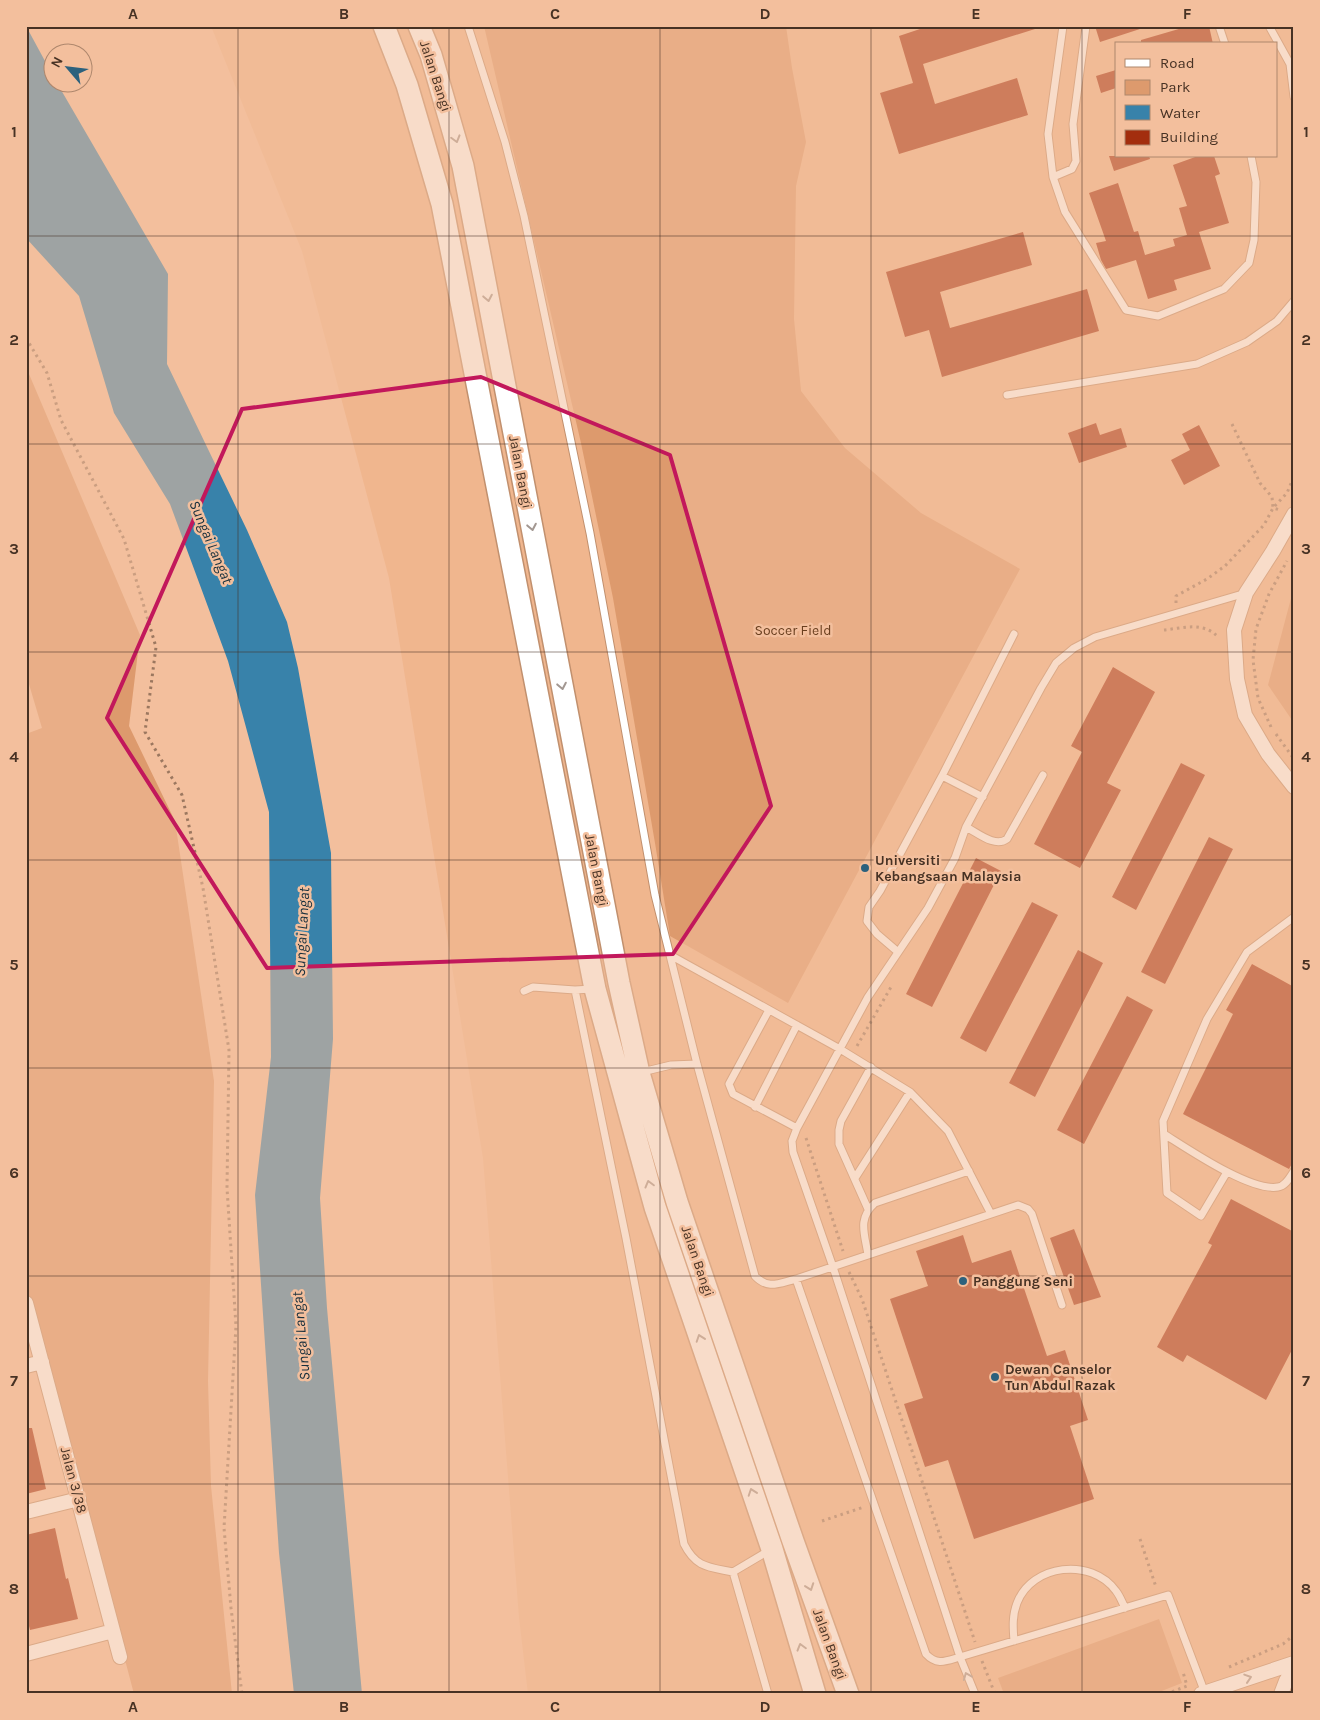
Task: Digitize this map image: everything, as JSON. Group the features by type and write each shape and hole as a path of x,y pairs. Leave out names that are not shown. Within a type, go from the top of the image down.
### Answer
{"main road":[{"name":"Jalan Bangi","path":"384,26 406,85 442,204 585,989 655,1207 772,1549 815,1694"},
{"name":"Jalan Bangi","path":"420,26 431,55 463,166 619,984 639,1073 678,1202 793,1541 848,1694"}],"street":[{"path":"1294,514 1246,593 1234,630 1237,678 1245,715 1268,754 1294,787"},
{"name":"Jalan 3/38","path":"26,1303 120,1657"},
{"path":"26,1366 42,1362"},
{"path":"26,1512 78,1499"},
{"path":"26,1654 114,1631"},
{"path":"1203,1690 1294,1663"},
{"path":"1281,1694 1286,1680 1294,1668"}],"lane":[{"path":"468,26 505,142 524,216 590,533 655,895 697,1064 755,1276 761,1282 769,1285 796,1280 1018,1205 1028,1209 1032,1214 1062,1305"},
{"path":"1063,26 1048,134 1053,177 1065,212 1126,310 1158,316 1224,289 1249,263 1254,240 1256,182 1251,158"},
{"path":"1053,177 1072,169 1076,161 1073,124 1086,26"},
{"path":"1219,26 1224,42"},
{"path":"1269,26 1292,63 1294,98"},
{"path":"1008,395 1198,364 1247,342 1277,321 1294,301"},
{"path":"975,1694 960,1657 834,1267 793,1152 792,1141 797,1128 868,997 928,908 955,858 966,827 1040,688 1056,663 1074,648 1095,637 1246,593"},
{"path":"898,952 877,934 867,921 869,907 880,891 942,776 1014,634"},
{"path":"966,827 995,842 1004,842 1043,775"},
{"path":"942,776 983,797"},
{"path":"1227,1172 1202,1216 1167,1193 1163,1121 1207,1019 1247,952 1294,917"},
{"path":"670,955 851,1055 910,1092 948,1131 991,1214"},
{"path":"524,991 533,987 585,989 626,1238 684,1544 690,1557 706,1567 733,1572 772,1549"},
{"path":"768,1010 729,1084 733,1094 797,1128"},
{"path":"755,1107 797,1025"},
{"path":"639,1073 671,1065 697,1064"},
{"path":"868,1209 840,1144 839,1130 841,1121 872,1067"},
{"path":"855,1178 910,1092"},
{"path":"1164,1134 1227,1172 1268,1187 1280,1187 1289,1180 1294,1171"},
{"path":"868,1255 863,1225 864,1217 868,1209 875,1203 969,1171"},
{"path":"796,1280 926,1654 932,1660 942,1662 1168,1595 1203,1690"},
{"path":"1014,1641 1012,1622 1017,1602 1028,1586 1044,1574 1063,1568 1083,1569 1101,1577 1116,1590 1125,1608"},
{"path":"733,1572 766,1693"}],"path":[{"path":"26,338 47,373 61,420 124,539 156,647 145,732 182,795 203,888 229,1050 227,1188 236,1326 224,1528 231,1608 242,1694"},
{"path":"1232,424 1260,482 1272,497"},
{"path":"1178,629 1176,596 1207,579 1225,566 1264,526 1273,508 1286,494 1294,476"},
{"path":"1290,555 1269,594 1256,628 1253,660 1258,698 1272,730 1294,759"},
{"path":"1160,631 1199,626 1209,629 1220,640"},
{"path":"851,1055 895,979"},
{"path":"806,1135 810,1155 850,1277 862,1299 972,1634 994,1694"},
{"path":"822,1521 874,1504"},
{"path":"1187,1686 1203,1690 1283,1644 1294,1635"}],"highlighted area":[{"path":"481,377 670,455 771,806 673,954 267,968 107,718 242,409"}],"shaded area":[{"name":"Universiti Kebangsaan Malaysia","path":"211,26 1294,26 1294,1694 528,1694 519,1617 483,1158 389,578 302,251"}],"green space":[{"name":"Soccer Field","path":"484,26 786,26 806,142 796,186 794,319 801,391 845,448 921,513 1020,569 788,1003 670,936 613,598 581,443"},
{"path":"26,367 140,635 129,726 175,821 214,1081 208,1381 211,1486 232,1694 134,1694 26,1284 26,734 42,728 26,674"},
{"path":"1294,587 1294,723 1268,685"},
{"path":"1159,1619 1182,1683 1154,1694 1004,1694 998,1678"}],"water":[{"name":"Sungai Langat","path":"26,26 42,56 42,92 62,92 168,274 167,364 247,530 287,622 298,668 331,853 333,1039 320,1198 327,1308 362,1694 294,1694 279,1553 255,1195 271,1057 269,812 228,661 170,504 114,413 79,296 26,238"}],"building":[{"path":"929,26 1035,26 1035,29 923,64 935,104 1017,78 1028,115 899,154 880,93 913,83 899,36"},
{"path":"1095,26 1140,26 1140,29 1100,42"},
{"path":"1189,26 1209,26 1213,42 1141,42 1141,40"},
{"path":"1115,70 1115,88 1101,93 1096,76"},
{"path":"1109,156 1115,156 1115,158 1150,158 1150,159 1114,171"},
{"path":"1192,158 1215,158 1220,174 1215,176 1229,223 1199,232 1211,269 1174,280 1177,290 1148,299 1136,260 1106,269 1096,243 1106,241 1089,193 1118,183 1134,232 1138,231 1145,255 1175,246 1173,239 1187,235 1179,208 1187,206 1173,165"},
{"path":"1023,232 1032,265 940,292 950,328 1087,289 1099,331 942,377 929,330 905,337 886,272"},
{"path":"1096,423 1100,435 1121,428 1127,447 1079,463 1068,433"},
{"path":"1199,425 1220,466 1184,485 1171,460 1190,450 1182,434"},
{"path":"1113,667 1155,692 1107,783 1121,790 1080,868 1034,844 1082,752 1071,746"},
{"path":"1181,763 1205,775 1136,910 1112,897"},
{"path":"1209,837 1233,849 1165,984 1141,972"},
{"path":"976,858 1001,871 932,1007 906,994"},
{"path":"1032,902 1058,915 986,1052 960,1038"},
{"path":"1078,950 1103,963 1035,1097 1009,1083"},
{"path":"1252,964 1294,987 1294,1160 1289,1169 1183,1114 1233,1014 1226,1010"},
{"path":"1127,996 1153,1010 1084,1144 1057,1130"},
{"path":"1231,1199 1294,1232 1294,1346 1266,1400 1187,1355 1183,1362 1157,1347 1212,1245 1208,1243"},
{"path":"1074,1229 1101,1297 1074,1305 1050,1238"},
{"name":"Dewan Canselor Tun Abdul Razak","path":"963,1235 972,1263 1011,1250 1047,1356 1065,1350 1088,1420 1070,1426 1094,1499 974,1539 948,1460 925,1467 904,1404 923,1398 890,1299 928,1286 916,1251"},
{"path":"26,1428 32,1428 46,1489 26,1494"},
{"path":"55,1528 66,1579 68,1578 78,1619 30,1630 26,1614 26,1535"}],"place":[{"name":"Universiti Kebangsaan Malaysia","path":"865,868"},
{"name":"Panggung Seni","path":"963,1281"},
{"name":"Dewan Canselor Tun Abdul Razak","path":"995,1377"}]}
